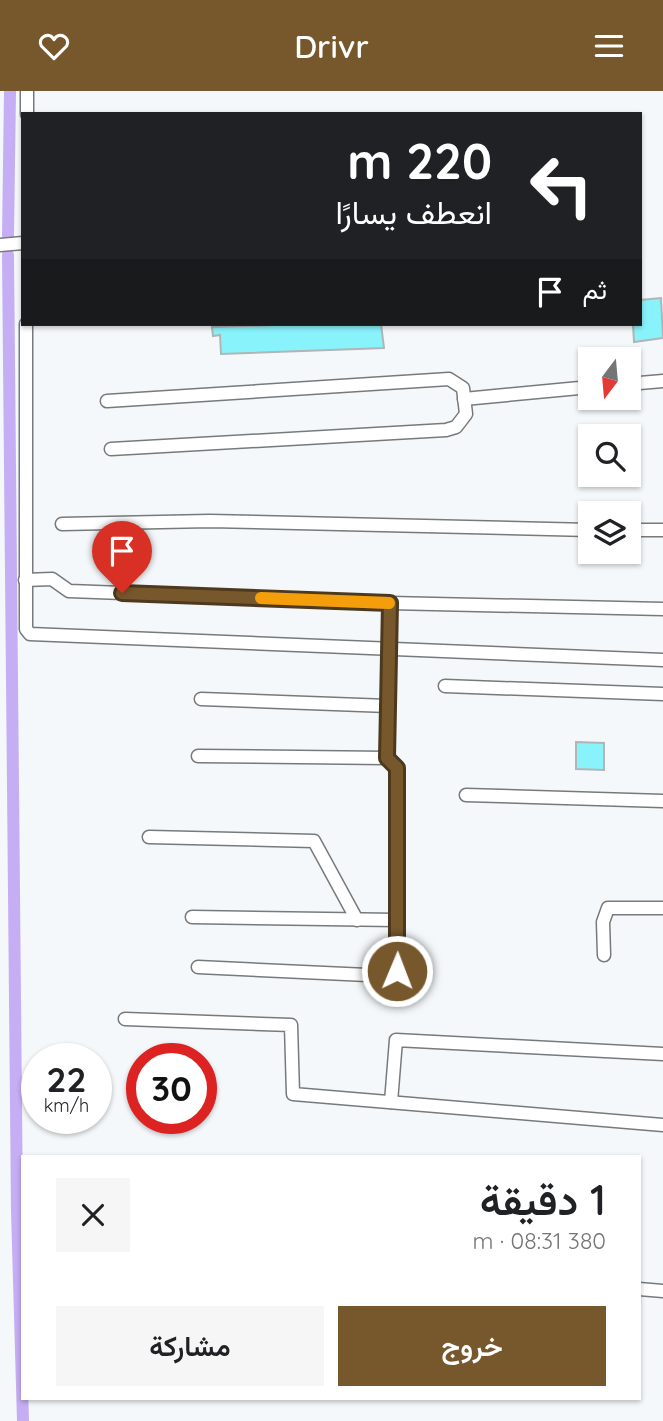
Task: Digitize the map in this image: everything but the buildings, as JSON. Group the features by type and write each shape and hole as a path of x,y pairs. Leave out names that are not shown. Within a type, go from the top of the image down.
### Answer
{"street":[{"path":"27,91 27,112"},
{"path":"0,245 21,243"},
{"path":"26,326 26,629 36,636 663,660"},
{"path":"107,401 437,379 457,382 463,388 466,414 462,422 446,431 111,450"},
{"path":"641,383 663,381"},
{"path":"464,399 578,388"},
{"path":"62,524 210,521 578,530"},
{"path":"641,530 663,530"},
{"path":"25,580 52,579 69,591 390,603 663,609"},
{"path":"387,758 390,603"},
{"path":"445,686 663,694"},
{"path":"201,699 388,706"},
{"path":"198,756 387,758 397,768 398,966 397,971 389,976 198,968"},
{"path":"466,795 663,801"},
{"path":"149,837 314,841 357,920"},
{"path":"604,955 603,922 608,908 663,908"},
{"path":"192,917 397,920"},
{"path":"125,1019 291,1024 293,1094 663,1125"},
{"path":"391,1102 396,1040 663,1054"},
{"path":"641,1289 663,1291"}],"waterway":[{"path":"8,236 10,91"},
{"path":"8,255 17,1211 21,1351"},
{"path":"22,1400 23,1421"}],"slow traffic":[{"path":"261,598 389,603"}],"route":[{"path":"122,593 390,603 387,758 396,764 397,768 397,971"}]}
